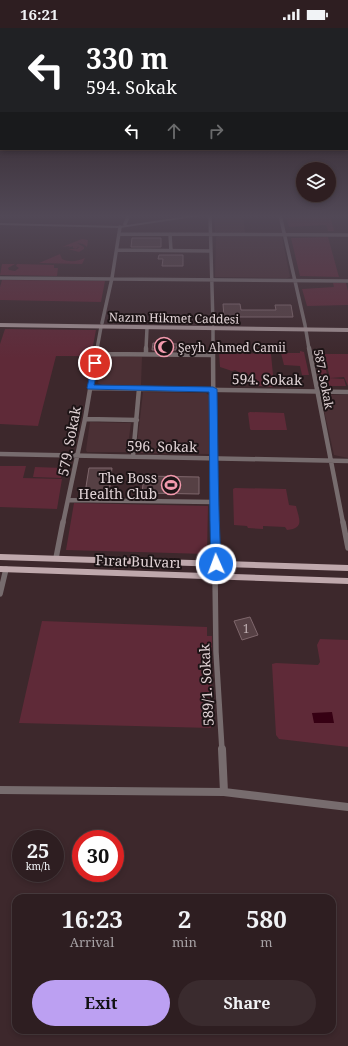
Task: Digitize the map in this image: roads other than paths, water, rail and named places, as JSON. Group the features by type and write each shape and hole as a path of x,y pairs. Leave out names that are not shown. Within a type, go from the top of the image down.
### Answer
{"main road":[{"name":"Nazım Hikmet Caddesi","path":"0,322 147,328 213,326"},
{"name":"Nazım Hikmet Caddesi","path":"0,325 213,326 348,330"},
{"name":"Nazım Hikmet Caddesi","path":"305,328 348,326"},
{"name":"Fırat Bulvarı","path":"0,557 348,568"},
{"name":"Fırat Bulvarı","path":"3,569 348,581"}],"street":[{"name":"579. Sokak","path":"56,558 69,500 76,456 115,263"},
{"path":"211,263 215,459 213,502 216,564"},
{"name":"587. Sokak","path":"290,263 305,328 316,391 348,548"},
{"path":"0,278 348,281"},
{"path":"146,354 147,328"},
{"path":"97,354 213,355"},
{"name":"594. Sokak","path":"90,388 348,392"},
{"path":"133,456 139,388"},
{"path":"84,419 137,420"},
{"name":"596. Sokak","path":"0,454 348,461"},
{"path":"69,500 213,502"},
{"path":"0,594 3,569"},
{"name":"589/1. Sokak","path":"215,576 216,652 224,792"},
{"path":"0,790 224,792 348,807"}],"place":[{"name":"Şeyh Ahmed Camii","path":"164,347"},
{"name":"The Boss Health Club","path":"171,485"}]}
